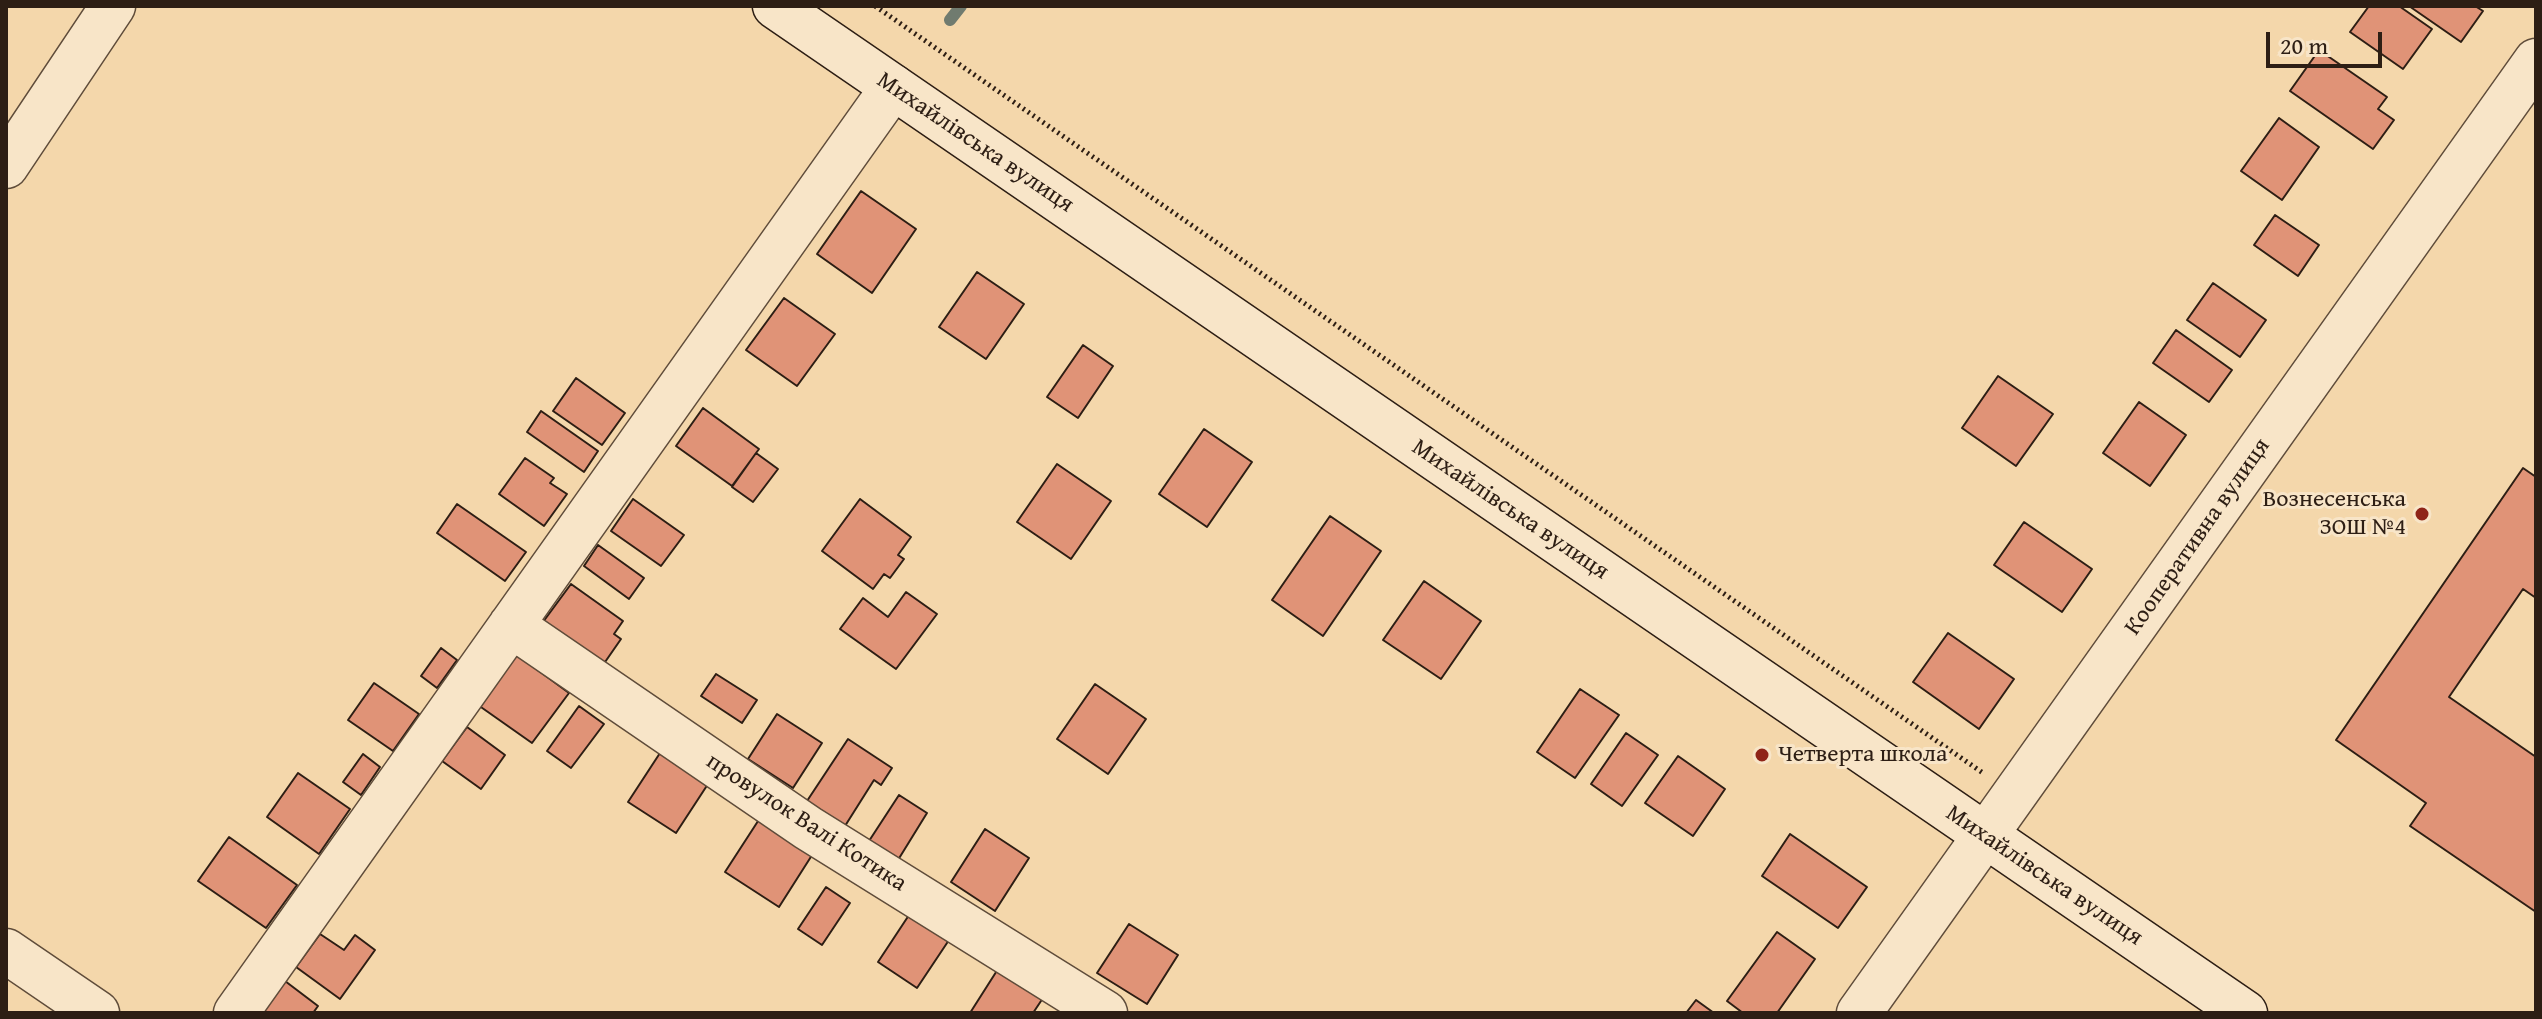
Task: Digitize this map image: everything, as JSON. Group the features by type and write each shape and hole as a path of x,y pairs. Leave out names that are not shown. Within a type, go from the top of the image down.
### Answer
{"street":[{"path":"6,166 113,6"},
{"name":"Михайлівська вулиця","path":"775,6 2245,1013"},
{"name":"Кооперативна вулиця","path":"1859,1013 2536,61"},
{"path":"236,1013 893,87"},
{"name":"провулок Валі Котика","path":"511,625 808,828 1105,1013"},
{"path":"6,951 97,1013"}],"path":[{"path":"875,6 2014,795"}],"building":[{"path":"2369,6 2399,6 2432,29 2403,69 2350,32"},
{"path":"2409,6 2475,6 2483,11 2461,42"},
{"path":"2319,50 2387,97 2378,109 2394,120 2373,149 2290,91"},
{"path":"2279,118 2319,147 2282,200 2241,171"},
{"path":"861,191 916,229 872,293 817,254"},
{"path":"2275,215 2319,245 2298,276 2254,245"},
{"path":"977,272 1024,304 986,359 939,327"},
{"path":"2213,283 2266,320 2240,357 2187,320"},
{"path":"784,298 835,334 797,386 746,350"},
{"path":"2176,330 2232,370 2209,402 2153,363"},
{"path":"1083,345 1113,366 1078,418 1047,397"},
{"path":"1998,376 2053,414 2016,466 1962,428"},
{"path":"576,378 625,413 602,445 553,411"},
{"path":"2139,402 2186,435 2150,486 2103,453"},
{"path":"703,408 759,449 732,486 676,446"},
{"path":"541,411 598,451 584,472 527,432"},
{"path":"1204,429 1252,462 1207,527 1159,494"},
{"path":"756,453 778,469 753,502 732,487"},
{"path":"525,458 554,478 550,483 567,494 544,526 499,494"},
{"path":"1057,464 1111,501 1071,559 1017,522"},
{"path":"2523,468 2536,477 2536,598 2523,589 2449,697 2536,757 2536,912 2410,826 2426,803 2336,740"},
{"path":"633,499 684,535 661,566 611,531"},
{"path":"860,499 911,537 898,555 904,559 890,578 884,574 873,589 822,551"},
{"path":"457,504 526,552 505,581 437,533"},
{"path":"1330,516 1381,551 1323,636 1272,600"},
{"path":"2024,522 2092,569 2062,612 1994,565"},
{"path":"598,545 644,578 629,599 584,566"},
{"path":"1424,581 1481,621 1441,679 1383,640"},
{"path":"571,584 623,621 614,634 621,639 603,665 543,622"},
{"path":"906,592 937,614 896,669 840,629 863,598 888,617"},
{"path":"1948,633 2014,679 1979,729 1913,682"},
{"path":"441,648 457,660 437,688 421,676"},
{"path":"516,654 569,693 532,743 478,705"},
{"path":"716,674 757,700 742,723 701,696"},
{"path":"374,683 419,714 393,751 348,720"},
{"path":"1095,684 1146,719 1108,774 1057,739"},
{"path":"1580,689 1619,715 1575,778 1537,752"},
{"path":"579,706 604,724 571,768 547,751"},
{"path":"777,714 822,743 793,788 748,759"},
{"path":"467,727 505,755 481,789 442,761"},
{"path":"1626,733 1658,755 1622,806 1591,784"},
{"path":"848,739 892,768 881,785 874,780 845,826 807,801"},
{"path":"660,753 708,784 676,833 628,802"},
{"path":"363,754 380,767 361,795 343,782"},
{"path":"1678,756 1725,789 1693,836 1645,803"},
{"path":"298,773 350,809 319,854 267,817"},
{"path":"899,795 927,813 898,860 869,841"},
{"path":"760,818 814,852 779,907 725,872"},
{"path":"985,829 1029,858 995,911 951,882"},
{"path":"1790,834 1867,887 1838,928 1762,876"},
{"path":"229,837 297,885 266,928 198,881"},
{"path":"826,887 850,903 822,945 798,929"},
{"path":"911,912 951,937 917,988 878,962"},
{"path":"1129,924 1178,955 1147,1004 1097,973"},
{"path":"1777,932 1815,959 1777,1013 1743,1013 1727,1001"},
{"path":"320,934 344,950 355,935 375,950 340,999 296,967"},
{"path":"998,969 1043,998 1033,1013 970,1013"},
{"path":"285,981 318,1006 313,1013 262,1013"},
{"path":"1696,1000 1714,1013 1686,1013"}],"waterway":[{"path":"950,20 961,6"}],"place":[{"name":"Вознесенська ЗОШ №4","path":"2422,514"},
{"name":"Четверта школа","path":"1762,755"}]}
